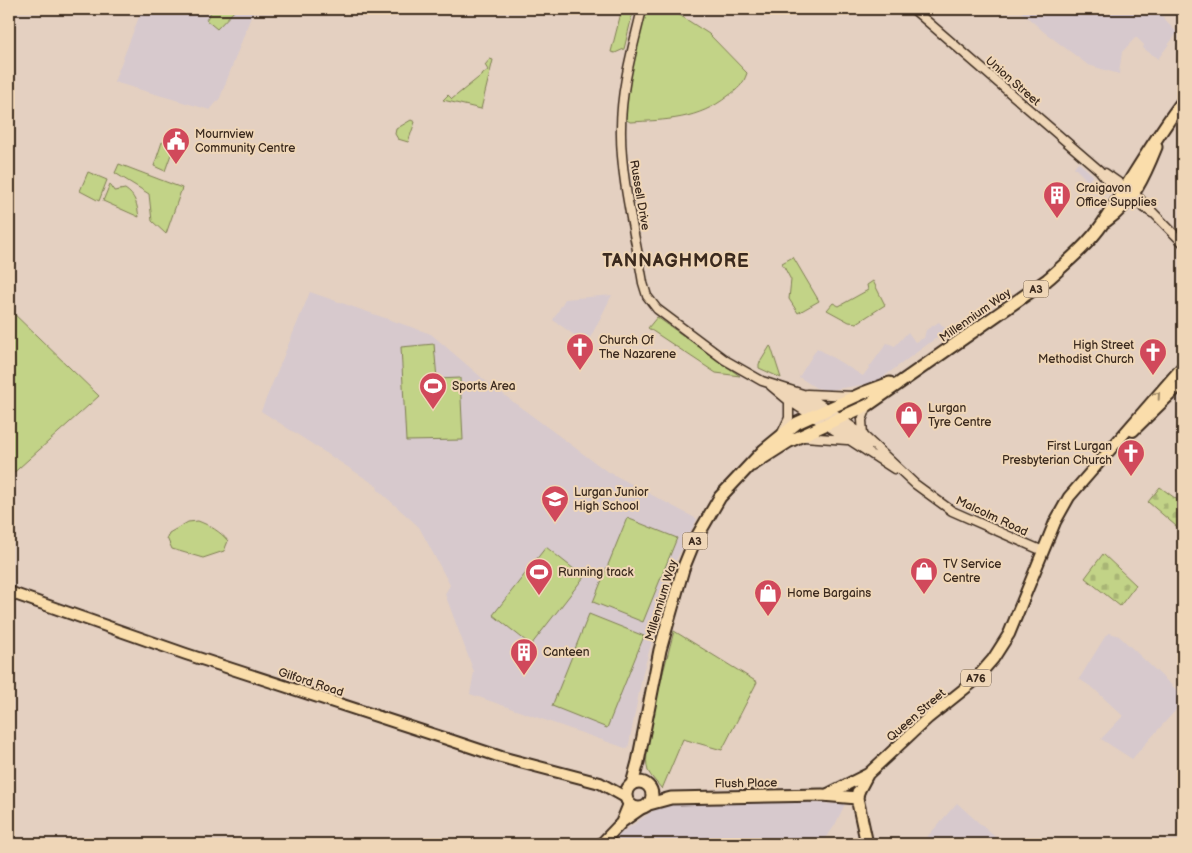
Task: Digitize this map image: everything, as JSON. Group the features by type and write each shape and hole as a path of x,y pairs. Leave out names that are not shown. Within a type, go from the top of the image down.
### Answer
{"highway":[{"name":"Millennium Way","path":"1127,192 1166,125 1183,101"},
{"name":"Millennium Way","path":"635,791 638,762 652,682 683,569 694,542 720,497 764,450 781,435 826,417 868,405 899,381 959,343 1047,280 1074,256 1127,192 1157,146 1166,125"},
{"name":"Millennium Way","path":"752,465 798,437 854,397 899,381"},
{"path":"764,450 899,381"},
{"path":"635,791 634,808 646,806"},
{"name":"Flush Place","path":"635,791 671,798 858,794"},
{"name":"A3","path":"635,791 652,797 646,806"},
{"path":"858,794 867,844"},
{"name":"Flush Place","path":"646,806 671,798"}],"main road":[{"name":"A76","path":"1043,551 1069,498 1144,416 1183,366"},
{"name":"A76","path":"1144,416 1183,382"},
{"name":"Queen Street","path":"858,794 868,774 928,718 973,682 988,665 1008,634 1043,551"},
{"name":"Gilford Road","path":"9,592 139,638 501,756 635,791"},
{"path":"825,794 868,774"},
{"path":"622,822 635,791"},
{"path":"601,844 622,822 646,806"}],"street":[{"name":"Russell Drive","path":"642,9 622,95 620,133 644,288 657,309 725,360 768,383"},
{"name":"Union Street","path":"913,9 1099,170 1152,213 1183,243"},
{"path":"768,383 803,394 854,397"},
{"path":"768,383 788,401 826,417"},
{"path":"777,386 826,417 884,459 888,465"},
{"path":"803,394 826,417"},
{"path":"781,435 789,418 788,401"},
{"path":"863,435 862,420 868,405"},
{"name":"Malcolm Road","path":"826,417 863,435 909,479"},
{"name":"Malcolm Road","path":"826,417 849,441 888,465 966,519 1043,551"},
{"path":"798,437 849,441"}],"shaded area":[{"path":"142,9 254,9 220,98 210,110 114,82"},
{"path":"1018,9 1156,9 1177,33 1158,59 1143,48 1144,45 1136,37 1122,52 1119,74 1088,65 1044,32"},
{"path":"1078,162 1093,175 1088,181 1074,167"},
{"name":"Lurgan Junior High School","path":"310,292 431,334 488,383 605,470 697,519 675,562 643,672 628,749 470,694 474,672 445,594 450,585 419,527 378,490 377,486 261,411"},
{"path":"612,295 587,344 553,320 565,299"},
{"path":"939,322 947,330 875,383 829,390 816,388 799,377 817,348 863,376 887,343 895,346 908,332 915,342 924,338 926,330"},
{"path":"1110,633 1119,636 1183,696 1183,702 1132,759 1101,739 1123,716 1093,688 1079,679 1106,635"},
{"path":"736,801 845,804 835,825 822,844 610,844 621,833 654,810 681,802"},
{"path":"957,803 969,814 1003,844 921,844"}],"green space":[{"path":"213,9 236,9 217,29 206,20"},
{"path":"622,9 633,12 624,49 615,53 611,52"},
{"path":"645,9 667,9 709,34 747,73 744,81 735,91 717,104 693,114 669,119 630,122 625,119 627,87"},
{"path":"490,59 493,60 481,109 443,100 448,95 452,99 488,70 485,65"},
{"path":"411,120 415,122 408,142 398,139 395,134 396,129"},
{"path":"162,142 174,146 165,171 154,166"},
{"path":"119,164 182,188 166,234 152,221 149,194 115,173"},
{"path":"88,172 107,180 99,201 80,191"},
{"path":"110,184 114,191 125,189 132,195 137,205 139,217 103,201"},
{"path":"793,257 819,301 798,313 789,299 791,280 782,263"},
{"path":"873,281 885,305 857,323 849,322 827,310 833,303 839,306 868,290 867,285"},
{"path":"9,309 99,396 9,477"},
{"path":"657,317 740,376 716,373 648,328"},
{"name":"Sports Area","path":"434,344 437,379 460,378 463,440 406,441 401,347"},
{"path":"770,346 781,378 759,368 759,364"},
{"path":"1160,487 1183,504 1183,532 1148,502"},
{"path":"627,518 677,538 643,622 593,602"},
{"path":"198,521 215,529 228,541 224,551 203,558 172,549 167,538 169,533 188,522"},
{"name":"Running track","path":"546,547 584,577 531,645 493,615"},
{"path":"1103,554 1136,585 1120,606 1085,578"},
{"path":"589,614 644,636 607,728 552,706"},
{"path":"674,631 757,682 722,750 683,739 662,789 648,771 648,744 651,724"}],"place":[{"name":"Mournview Community Centre","path":"176,165"},
{"name":"Craigavon Office Supplies","path":"1057,219"},
{"name":"Church Of The Nazarene","path":"580,371"},
{"name":"High Street Methodist Church","path":"1153,376"},
{"name":"Sports Area","path":"433,410"},
{"name":"Lurgan Tyre Centre","path":"909,439"},
{"name":"First Lurgan Presbyterian Church","path":"1131,477"},
{"name":"Lurgan Junior High School","path":"555,523"},
{"name":"TV Service Centre","path":"924,595"},
{"name":"Running track","path":"539,596"},
{"name":"Home Bargains","path":"768,617"},
{"name":"Canteen","path":"524,676"}],"district":[{"name":"TANNAGHMORE","path":"676,261"}]}
